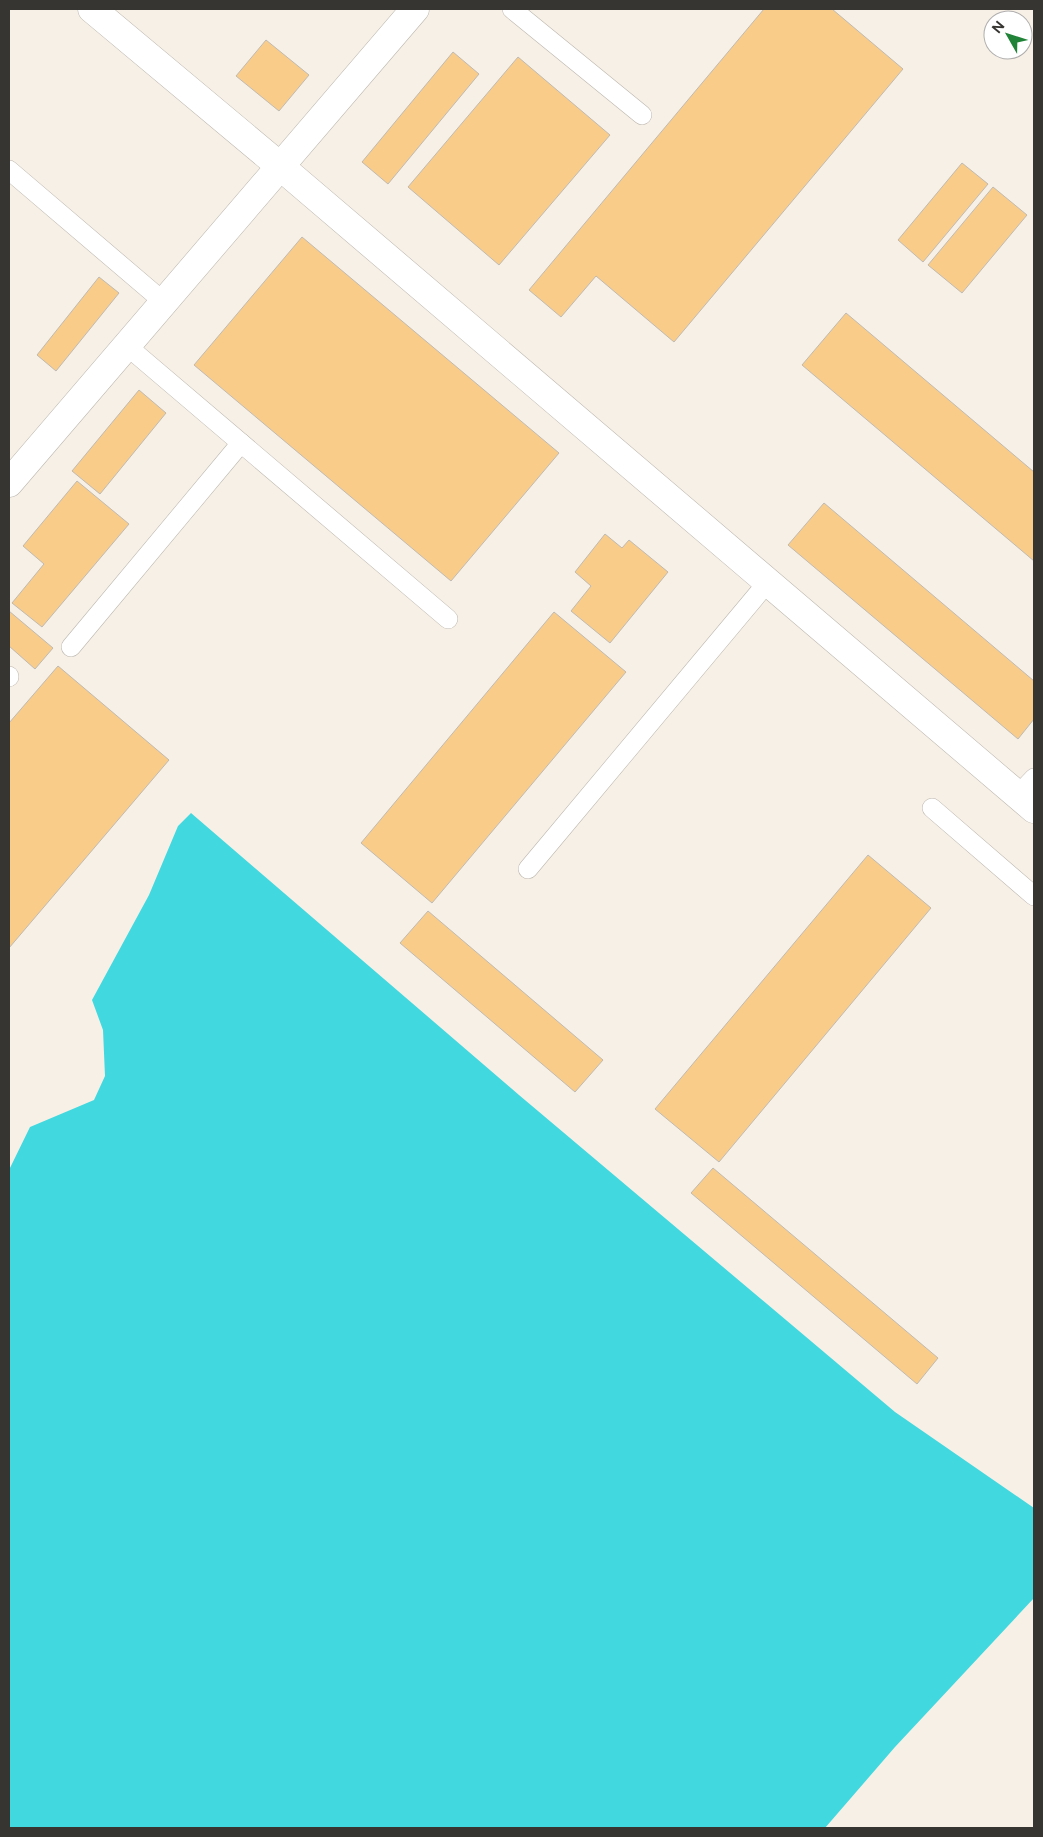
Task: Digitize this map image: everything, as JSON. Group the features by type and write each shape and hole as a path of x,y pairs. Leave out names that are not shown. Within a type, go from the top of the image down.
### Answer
{"street":[{"path":"92,9 281,167 767,583 1029,794"},
{"path":"9,483 415,9"}],"lane":[{"path":"512,9 642,115"},
{"path":"9,170 165,303"},
{"path":"127,346 448,619"},
{"path":"72,648 241,442"},
{"path":"528,869 767,583"},
{"path":"932,808 1034,896"}],"water":[{"path":"191,813 519,1095 895,1412 1034,1508 1034,1598 895,1747 825,1828 9,1828 9,1170 30,1127 94,1100 105,1076 103,1030 92,1000 149,895 178,826"}],"building":[{"path":"764,9 832,9 903,69 674,342 596,276 561,317 529,290"},
{"path":"266,40 309,75 279,111 236,76"},
{"path":"453,52 479,74 388,184 362,162"},
{"path":"518,57 610,135 499,265 408,187"},
{"path":"962,163 988,184 923,262 898,240"},
{"path":"993,187 1027,215 962,293 928,265"},
{"path":"302,237 559,453 451,581 194,365"},
{"path":"99,277 119,293 56,371 37,355"},
{"path":"846,313 1034,472 1034,561 802,365"},
{"path":"139,390 166,413 100,494 72,471"},
{"path":"77,481 129,524 42,627 12,603 44,564 23,546"},
{"path":"824,503 1034,681 1034,719 1018,739 788,545"},
{"path":"605,534 622,548 629,540 668,572 610,643 571,611 591,586 575,572"},
{"path":"9,611 53,648 35,669 9,646"},
{"path":"554,612 626,672 432,903 361,843"},
{"path":"58,666 169,760 9,948 9,723"},
{"path":"868,855 931,908 719,1162 655,1109"},
{"path":"428,911 603,1060 575,1092 400,943"},
{"path":"713,1168 938,1358 917,1384 691,1193"}]}
